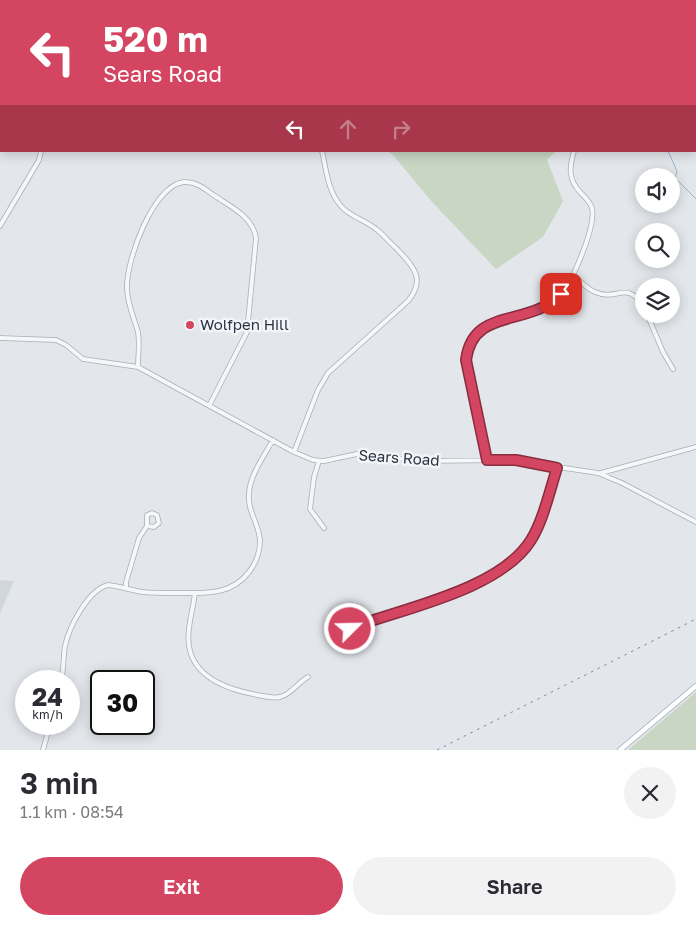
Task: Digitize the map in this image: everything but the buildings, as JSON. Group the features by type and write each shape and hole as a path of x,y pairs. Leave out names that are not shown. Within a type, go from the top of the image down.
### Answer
{"main road":[{"path":"620,750 696,686"}],"street":[{"path":"0,226 39,160 41,152"},
{"path":"294,452 318,390 328,373 408,300 415,291 417,283 413,267 378,230 352,216 339,204 332,192 322,152"},
{"path":"487,460 466,367 466,353 477,332 488,324 537,312 553,302 567,288 592,222 589,202 577,189 571,177 570,165 574,152"},
{"path":"138,367 138,333 127,288 128,275 140,231 167,191 177,184 191,182 207,190 246,218 253,226 256,238 247,332 210,404"},
{"path":"573,275 595,292 610,296 621,292 631,294 635,298"},
{"path":"651,323 663,352 674,369"},
{"name":"Sears Road","path":"0,338 56,340 66,344 83,359 138,367 186,394 210,404 294,452 318,461 329,461 357,454 416,461 516,460 599,474 622,483 696,522"},
{"path":"62,670 66,640 89,598 97,590 108,585 153,593 194,593 227,590 236,586 253,567 258,554 260,539 258,526 248,498 248,491 257,468 273,440"},
{"path":"599,474 696,448"},
{"path":"318,461 310,509 324,528"},
{"path":"359,625 479,583 522,551 535,532 557,468"},
{"path":"126,588 126,582 139,538 147,526"},
{"path":"194,593 189,649 199,669 229,689 275,698 287,694 298,683 308,677"},
{"path":"43,750 47,735"}],"shaded area":[{"path":"0,580 14,581 0,613"}],"green space":[{"path":"389,152 555,152 547,160 563,201 543,237 496,269 432,202"},
{"path":"696,692 696,750 628,750"}],"waterway":[{"path":"668,152 677,171 675,178 696,199"}],"railway":[{"path":"437,750 696,619"}],"place":[{"name":"Wolfpen Hill","path":"190,325"}],"route":[{"path":"350,629 356,631 359,625 479,583 505,566 533,538 557,468 516,460 487,460 466,360 468,348 473,337 488,324 537,312 553,302 561,294"}]}
